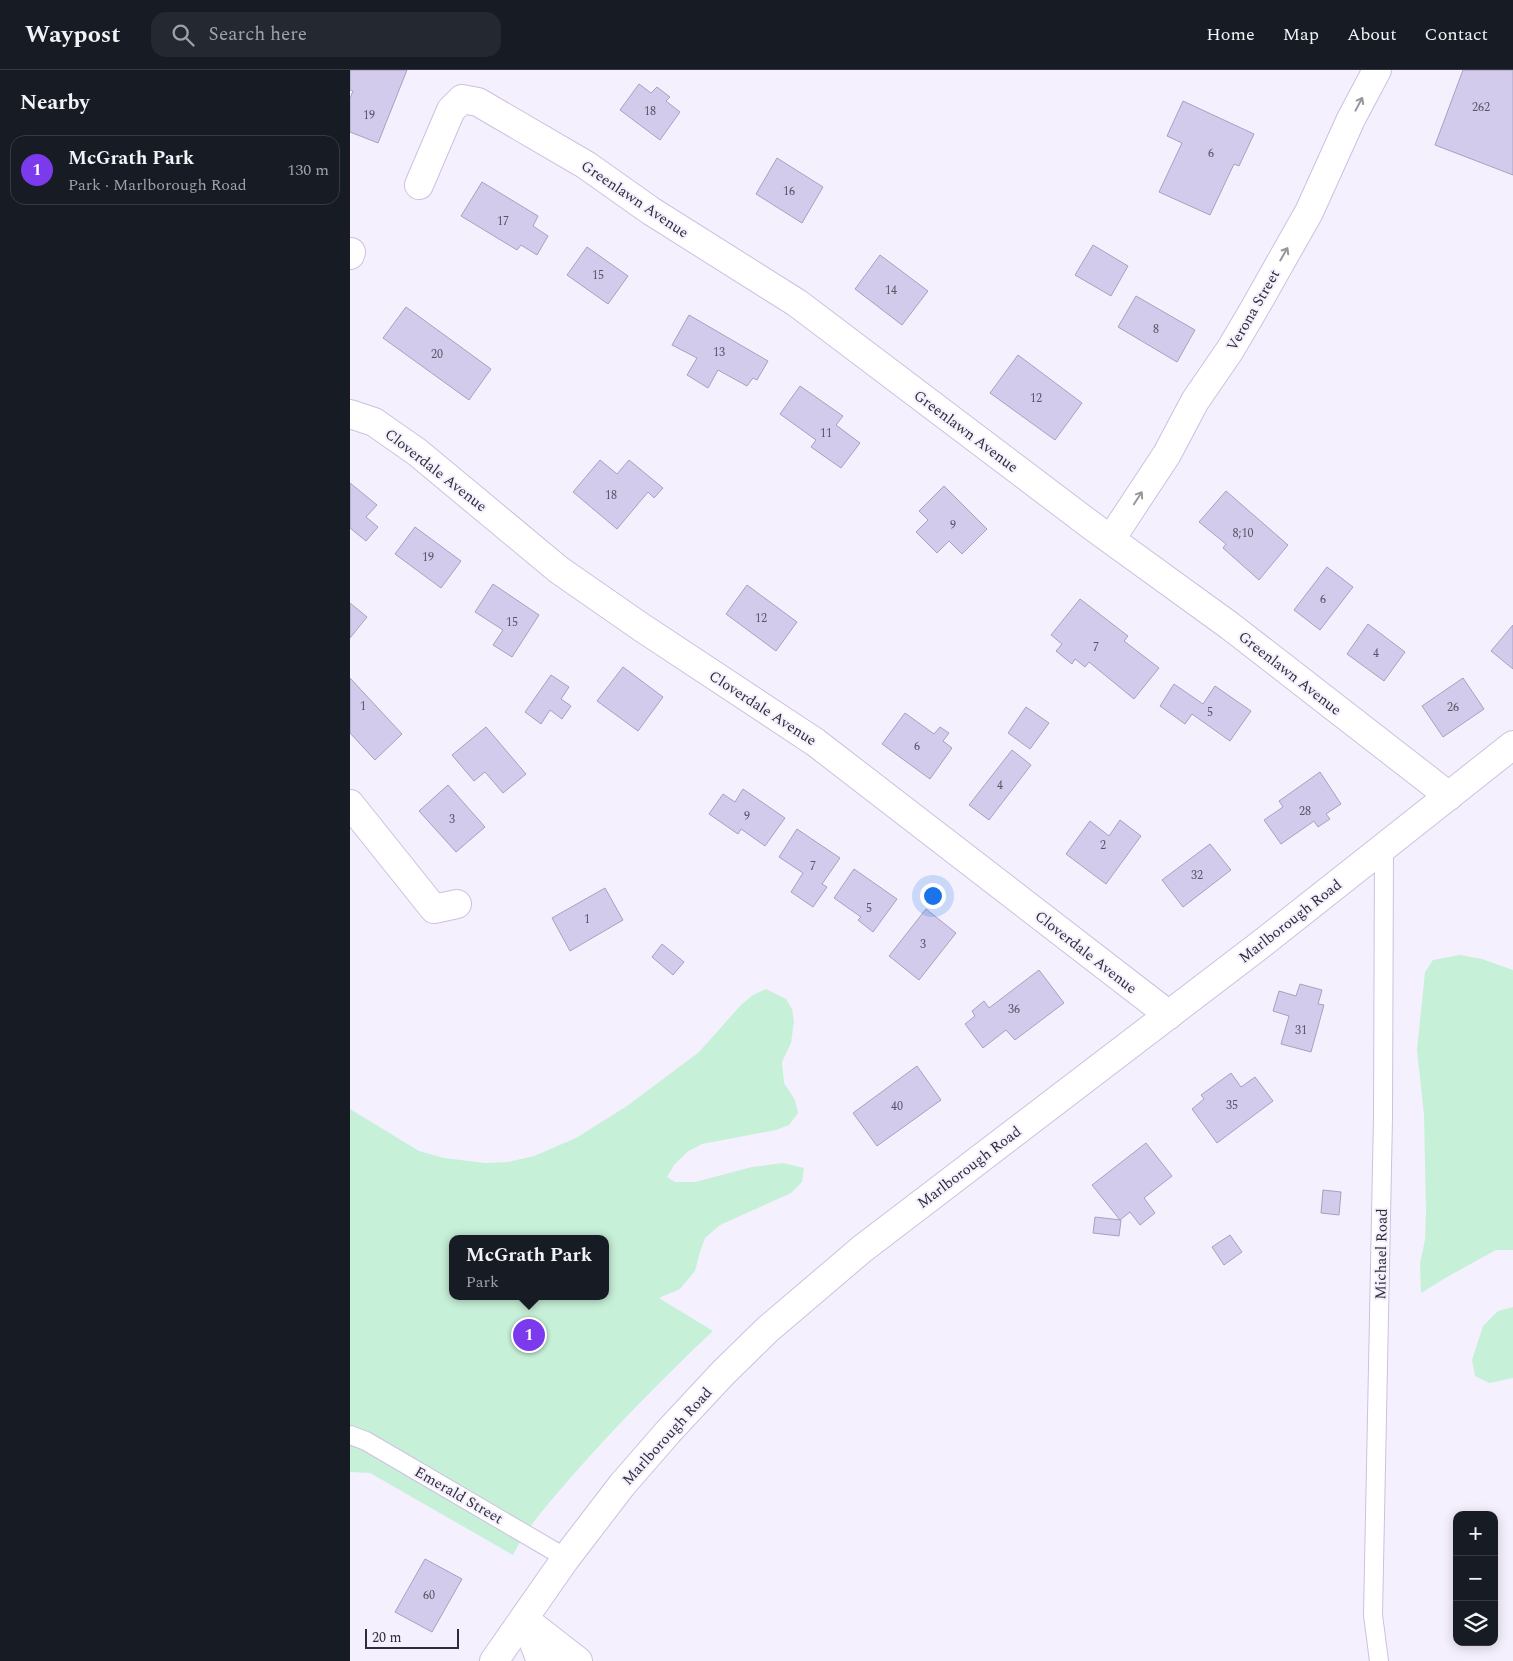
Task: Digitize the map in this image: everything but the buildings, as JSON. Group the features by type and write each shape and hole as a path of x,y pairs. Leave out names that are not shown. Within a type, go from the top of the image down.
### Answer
{"street":[{"name":"Verona Street","path":"1111,539 1167,454 1195,401 1230,350 1253,311 1309,212 1351,119 1377,70"},
{"name":"Greenlawn Avenue","path":"419,185 451,110 462,99 478,102 586,165 651,212 797,303 1230,626 1449,796"},
{"name":"Cloverdale Avenue","path":"350,414 374,422 417,452 559,570 640,627 815,742 1169,1015"},
{"name":"Marlborough Road","path":"494,1661 566,1558 622,1485 723,1373 768,1329 875,1239 1169,1015 1513,745"},
{"path":"350,804 445,907"},
{"path":"524,1619 541,1661"},
{"path":"524,1619 578,1661"}],"lane":[{"name":"Michael Road","path":"1379,1661 1373,1615 1382,1137 1384,846"},
{"name":"Emerald Street","path":"350,1436 366,1441 566,1558"}],"green space":[{"path":"1460,955 1482,959 1513,970 1513,1250 1496,1250 1421,1293 1420,1263 1425,1240 1426,1211 1424,1115 1417,1050 1425,972 1433,960"},
{"path":"766,989 786,999 792,1009 794,1021 791,1043 782,1062 784,1083 795,1100 798,1113 789,1125 776,1130 702,1144 687,1152 674,1165 667,1177 675,1182 695,1182 752,1167 783,1163 804,1168 802,1182 791,1193 720,1225 705,1238 695,1271 680,1289 659,1298 713,1331 641,1402 572,1476 533,1523 513,1555 370,1473 350,1472 350,1109 419,1151 444,1158 485,1163 508,1162 534,1156 576,1138 627,1106 699,1052 741,1005 753,995"},
{"path":"1513,1307 1513,1378 1489,1383 1475,1376 1472,1360 1483,1326 1498,1311"}],"place":[{"name":"McGrath Park","path":"529,1335"}]}
